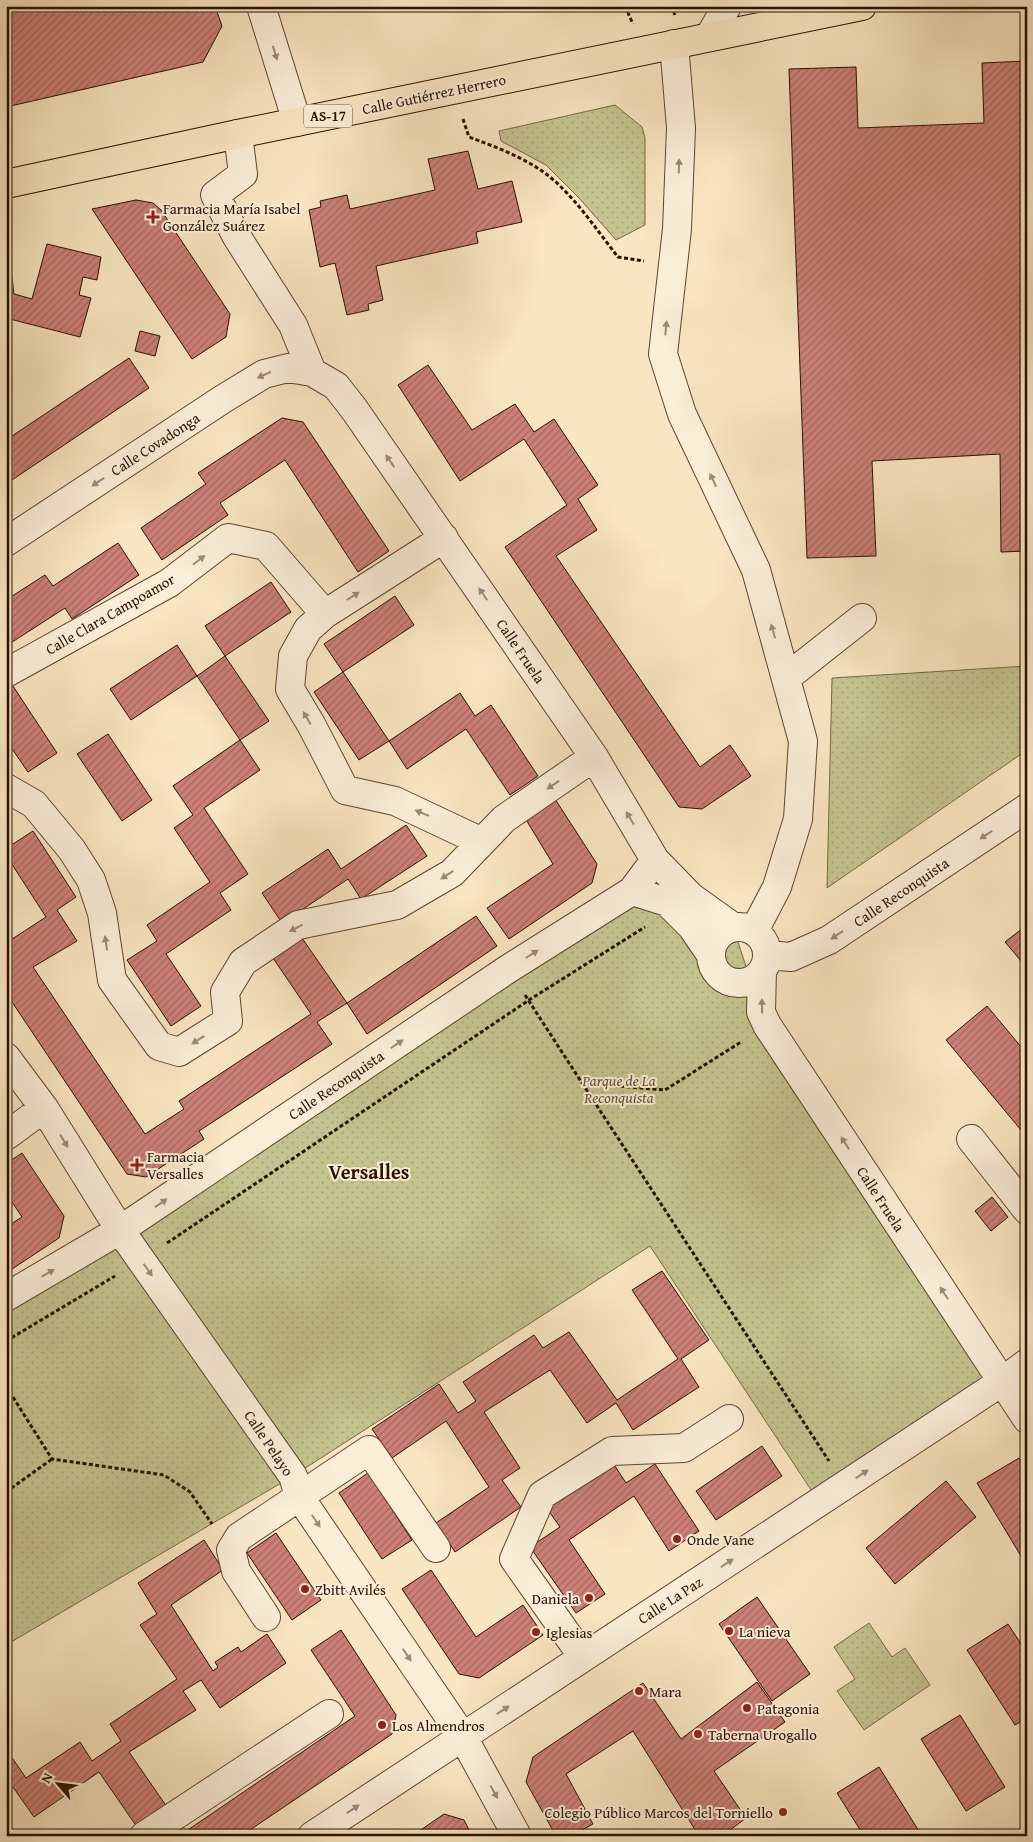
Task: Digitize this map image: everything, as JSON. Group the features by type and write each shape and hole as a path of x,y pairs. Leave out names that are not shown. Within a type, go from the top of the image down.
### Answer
{"main road":[{"name":"Calle Gutiérrez Herrero","path":"6,184 238,134 861,6"}],"street":[{"path":"261,6 297,122"},
{"path":"709,37 727,6"},
{"path":"674,44 680,128 677,229 663,354 682,414 756,570 803,741 798,819 777,886 744,929 717,937 712,946 713,966 720,976 731,982 742,983 754,979 764,963 767,949 762,939 744,929"},
{"path":"238,134 243,174 215,195 237,237 293,325 312,372"},
{"name":"Calle Covadonga","path":"6,542 264,374 288,368 312,372"},
{"name":"Calle Fruela","path":"312,372 336,386 444,538 594,757 654,860 692,897 744,929"},
{"name":"Calle Clara Campoamor","path":"6,673 169,583 228,538 266,546 324,614"},
{"path":"444,538 324,614 308,630 293,656 290,688 345,790 395,801 482,842"},
{"path":"786,678 862,618"},
{"path":"6,788 34,804 72,850 91,880 102,913 112,980 159,1046 179,1052 228,1020 225,992 243,962 298,925 397,904 452,873 504,819 594,757"},
{"name":"Calle Reconquista","path":"764,963 790,957 829,940 1027,808"},
{"name":"Calle Reconquista","path":"6,1297 120,1230 508,969 632,891 654,860"},
{"path":"632,891 667,902 692,928 711,955"},
{"name":"Calle Fruela","path":"764,963 761,1012 766,1025 1027,1419"},
{"name":"Calle Pelayo","path":"6,1057 44,1108 120,1230 293,1476 299,1496 463,1736 517,1836"},
{"path":"6,1136 44,1108"},
{"path":"971,1139 1027,1210"},
{"name":"Calle La Paz","path":"312,1836 1003,1382 1027,1363"},
{"path":"583,1658 514,1559 542,1495 612,1451 684,1448 729,1418"},
{"path":"266,1617 236,1570 231,1550 239,1537 369,1450 436,1548"},
{"path":"156,1833 328,1714"}],"path":[{"path":"453,90 470,137 507,151 540,169 564,190 618,257 673,264"},
{"path":"6,1341 141,1260 529,1000 674,909"},
{"path":"508,969 845,1485"},
{"path":"582,1083 665,1090 766,1025"},
{"path":"6,1386 52,1459"},
{"path":"6,1492 52,1459 164,1475 190,1492 231,1550"}],"green space":[{"path":"615,105 642,127 645,138 645,225 616,240 578,197 546,165 501,141 499,131"},
{"path":"1027,666 1027,750 827,888 832,678"},
{"name":"Parque de La Reconquista","path":"655,860 733,927 761,1012 1003,1381 819,1502 650,1246 293,1476 6,1645 6,1297"},
{"path":"869,1623 892,1657 905,1648 930,1685 864,1730 837,1691 855,1679 834,1647"}],"building":[{"path":"6,6 76,6 77,12 105,6 215,6 222,26 203,62 6,107"},
{"path":"1027,61 1027,551 1001,552 1000,454 872,461 876,556 807,558 789,69 856,67 858,128 984,123 982,63"},
{"path":"468,151 478,189 512,181 522,222 476,232 478,243 376,266 383,300 368,304 369,310 347,315 335,263 320,267 309,210 321,207 320,201 347,195 350,209 435,190 428,159"},
{"path":"136,200 153,203 161,210 230,314 226,337 192,359 92,209"},
{"path":"47,244 101,257 97,280 83,277 79,295 91,298 80,337 6,318 6,262 10,262 14,294 32,299"},
{"path":"140,331 160,336 155,356 135,351"},
{"path":"129,358 149,388 6,484 6,440"},
{"path":"6,363 12,377 6,380"},
{"path":"428,365 472,430 515,404 534,432 554,419 598,485 578,499 597,530 556,556 700,767 730,745 751,776 702,809 679,807 505,547 567,505 524,439 460,481 398,385"},
{"path":"282,418 303,422 389,551 358,572 285,460 220,503 228,515 162,560 141,528 206,484 198,473"},
{"path":"118,543 139,575 72,619 65,608 6,646 6,600 45,575 53,586"},
{"path":"271,582 291,612 225,656 205,626"},
{"path":"395,596 414,625 343,672 324,644"},
{"path":"177,645 197,676 131,720 110,689"},
{"path":"225,656 269,721 240,740 197,676"},
{"path":"343,672 389,741 359,760 314,692"},
{"path":"13,686 57,753 28,772 6,740 6,691"},
{"path":"460,693 475,716 491,705 538,776 510,795 466,729 407,769 389,741"},
{"path":"108,734 152,800 122,821 77,754"},
{"path":"240,740 260,770 204,808 248,874 220,893 231,910 166,954 201,1006 171,1026 127,960 157,941 147,925 210,882 174,828 193,815 173,786"},
{"path":"555,799 597,864 592,883 509,939 487,908 553,864 525,818"},
{"path":"406,825 427,856 361,899 348,879 282,923 262,893 328,849 341,869"},
{"path":"33,831 76,897 57,910 77,941 33,967 145,1134 184,1109 179,1101 311,1014 273,958 302,938 347,1003 317,1022 332,1044 199,1131 204,1139 146,1177 127,1174 6,993 6,943 46,917 6,855 6,834 13,844"},
{"path":"476,916 497,946 367,1034 347,1003"},
{"path":"1027,925 1027,968 1005,942"},
{"path":"987,1006 1027,1054 1026,1136 946,1040"},
{"path":"22,1153 64,1216 59,1238 6,1273 6,1227 22,1217 6,1193 6,1164"},
{"path":"992,1197 1008,1217 991,1231 975,1211"},
{"path":"662,1271 709,1340 681,1359 699,1387 633,1430 616,1403 587,1423 550,1370 484,1412 520,1468 502,1480 521,1507 455,1552 436,1523 489,1487 446,1421 392,1458 372,1429 439,1384 458,1413 476,1401 463,1382 534,1335 543,1348 569,1332 617,1400 678,1359 632,1290"},
{"path":"762,1446 782,1476 716,1520 696,1491"},
{"path":"1019,1458 1027,1472 1027,1566 977,1483"},
{"path":"613,1463 626,1483 655,1464 699,1531 669,1551 634,1496 569,1540 605,1594 576,1613 530,1547 560,1527 546,1507"},
{"path":"368,1473 412,1540 382,1559 339,1493"},
{"path":"946,1481 976,1517 895,1584 866,1548"},
{"path":"276,1533 321,1600 292,1620 247,1553"},
{"path":"204,1540 223,1570 171,1605 213,1671 218,1667 215,1662 238,1647 241,1652 267,1634 286,1663 220,1708 201,1680 183,1691 196,1710 129,1752 167,1807 137,1827 99,1772 34,1817 13,1787 6,1792 6,1749 26,1778 80,1742 92,1761 121,1741 110,1724 177,1679 140,1625 157,1614 138,1583"},
{"path":"431,1570 476,1637 523,1605 543,1635 479,1678 459,1674 402,1589"},
{"path":"757,1597 810,1674 772,1701 719,1624"},
{"path":"1008,1624 1027,1653 1027,1718 1015,1725 967,1650"},
{"path":"341,1630 396,1715 392,1734 241,1836 179,1836 355,1716 311,1650"},
{"path":"757,1682 785,1722 714,1771 746,1818 722,1836 699,1836 633,1731 566,1774 593,1824 571,1836 556,1836 526,1782 533,1757 643,1683 681,1739"},
{"path":"960,1715 1005,1787 966,1811 921,1739"},
{"path":"879,1767 922,1836 864,1836 837,1793"},
{"path":"444,1814 464,1820 472,1836 412,1836"}],"place":[{"name":"Farmacia María Isabel González Suárez","path":"153,217"},
{"name":"Farmacia Versalles","path":"137,1165"},
{"name":"Onde Vane","path":"677,1539"},
{"name":"Zbitt Avilés","path":"305,1589"},
{"name":"Daniela","path":"589,1598"},
{"name":"La nieva","path":"729,1631"},
{"name":"Iglesias","path":"536,1632"},
{"name":"Mara","path":"639,1691"},
{"name":"Patagonia","path":"747,1708"},
{"name":"Los Almendros","path":"382,1725"},
{"name":"Taberna Urogallo","path":"698,1734"},
{"name":"Colegio Público Marcos del Torniello","path":"783,1812"}],"district":[{"name":"Versalles","path":"369,1171"}]}
